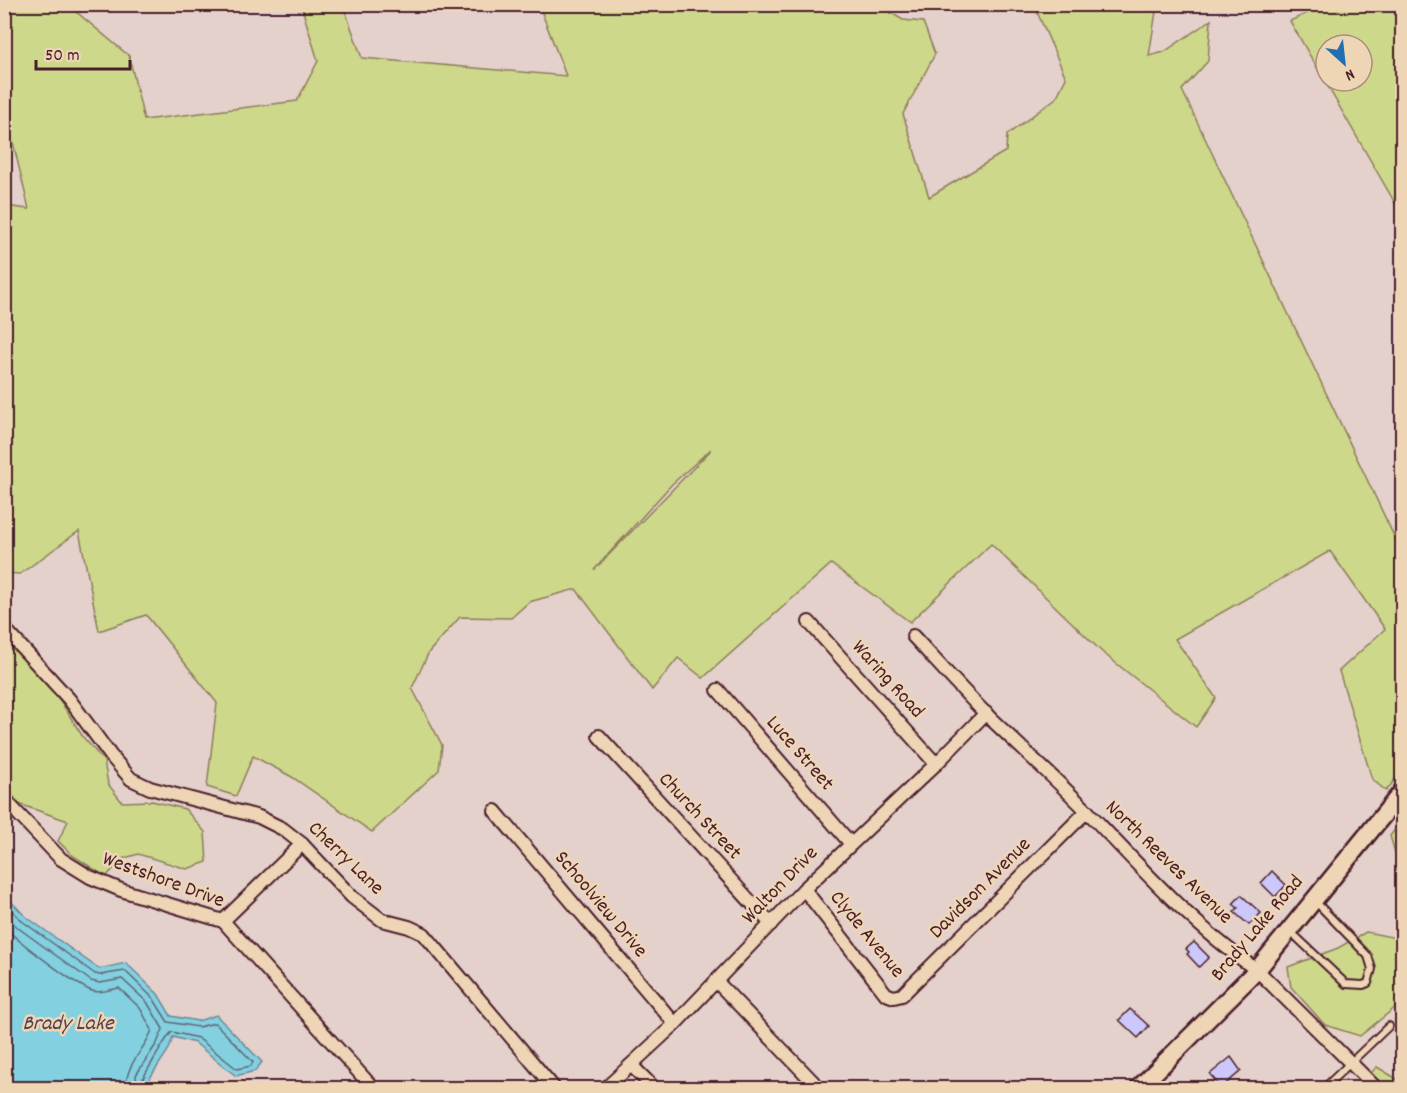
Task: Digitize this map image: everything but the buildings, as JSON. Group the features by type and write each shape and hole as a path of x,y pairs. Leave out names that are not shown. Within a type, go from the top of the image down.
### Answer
{"street":[{"name":"Waring Road","path":"808,622 936,764"},
{"name":"Cherry Lane","path":"4,628 69,699 131,779 150,788 259,817 283,829 302,844 352,897 382,920 409,927 424,934 554,1089"},
{"name":"North Reeves Avenue","path":"913,636 986,713 1087,811 1115,843 1177,903 1237,956 1257,970 1376,1089"},
{"name":"Luce Street","path":"718,690 851,844"},
{"name":"Walton Drive","path":"606,1089 675,1024 804,889 936,764 986,713"},
{"name":"Church Street","path":"599,736 771,924"},
{"name":"Brady Lake Road","path":"1139,1089 1257,970 1402,792"},
{"name":"Westshore Drive","path":"4,799 61,859 90,877 121,890 223,921 373,1089"},
{"name":"Schoolview Drive","path":"495,811 675,1024"},
{"name":"Davidson Avenue","path":"902,995 1087,811"},
{"path":"223,921 302,844"},
{"name":"Clyde Avenue","path":"804,889 886,994 894,997 902,995"},
{"path":"716,981 819,1089"},
{"path":"631,1065 654,1089"}],"lane":[{"path":"1289,930 1346,984 1368,983 1372,969 1368,957 1314,899"},
{"path":"1324,1089 1389,1026"}],"green space":[{"path":"5,4 68,5 129,56 144,120 297,101 318,61 301,5 343,5 362,58 566,76 539,5 878,5 903,20 923,22 935,54 903,114 929,197 1006,151 1007,135 1056,98 1066,78 1034,5 1157,5 1149,56 1164,52 1211,20 1208,61 1182,90 1402,553 1402,771 1386,791 1372,779 1339,671 1385,629 1330,551 1175,639 1216,698 1196,727 1102,652 991,544 910,622 831,564 703,678 678,658 652,690 576,589 529,602 511,618 460,617 429,652 412,688 442,745 439,770 372,832 292,777 253,756 236,796 207,787 217,703 146,615 99,631 79,531 20,574 5,573 5,206 29,209 11,134 5,133","holes":["710,451 594,570 672,484"]},
{"path":"1325,5 1402,5 1402,215 1332,93 1374,93 1374,33 1314,33 1314,63 1290,21"},
{"path":"5,639 22,653 54,691 83,737 104,761 108,784 122,802 152,801 185,809 205,832 207,862 187,869 138,854 122,859 106,877 72,855 58,841 68,821 19,804 5,785"},
{"path":"1402,820 1402,859 1396,856 1390,836"},
{"path":"1366,932 1402,939 1402,1002 1360,1036 1325,1025 1291,987 1288,967 1338,948"},
{"path":"1377,1067 1402,1082 1402,1088 1355,1088"}],"water":[{"name":"Brady Lake","path":"4,894 25,916 99,969 126,963 158,994 171,1016 198,1021 216,1015 262,1062 255,1071 236,1076 195,1043 173,1037 169,1049 148,1081 152,1088 5,1088"}]}
